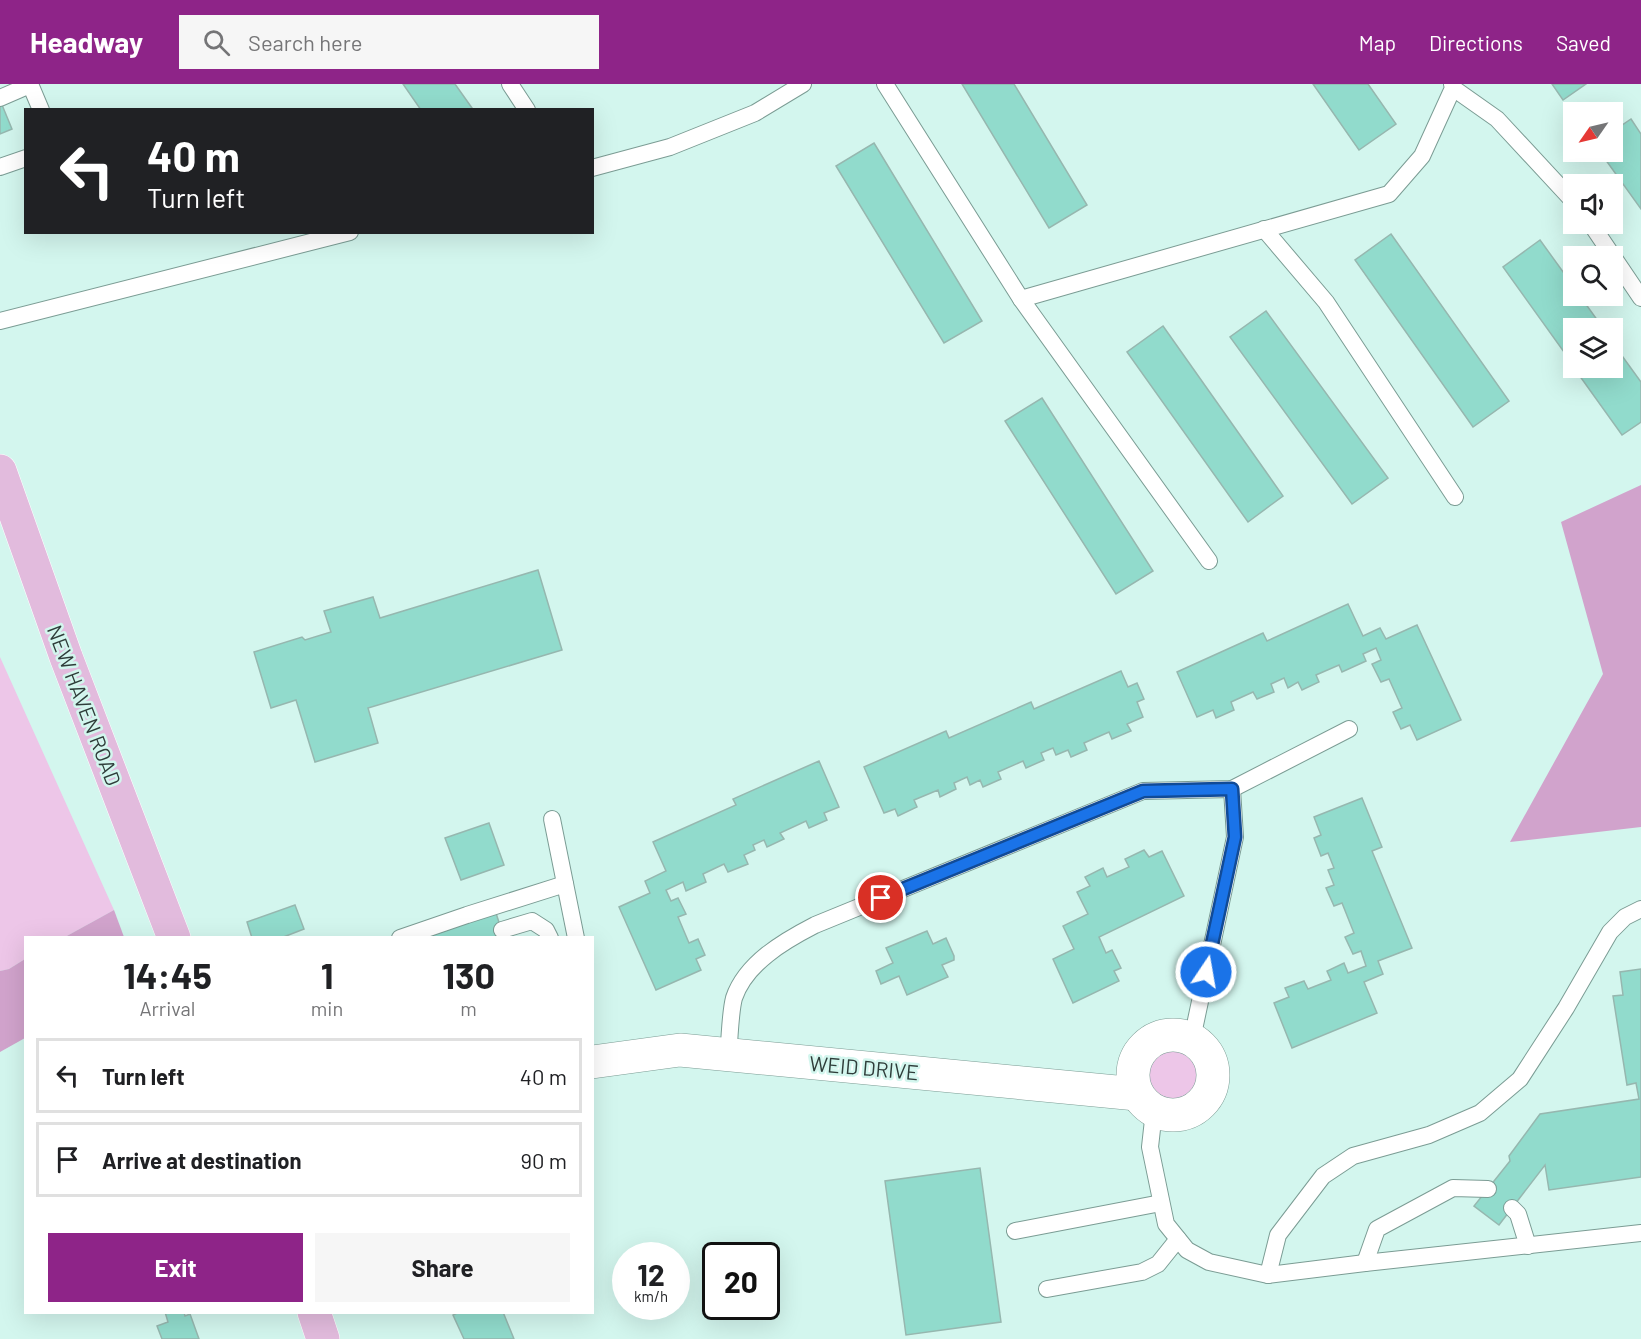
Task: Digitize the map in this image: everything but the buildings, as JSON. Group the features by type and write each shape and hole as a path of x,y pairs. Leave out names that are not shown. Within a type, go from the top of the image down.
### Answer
{"main road":[{"name":"NEW HAVEN ROAD","path":"0,471 66,657 173,936"},
{"path":"315,1314 323,1339"}],"street":[{"path":"1146,1102 1133,1081 1133,1069 1144,1046 1167,1035 1180,1035 1192,1040"},
{"name":"WEID DRIVE","path":"594,1062 680,1050 728,1054 1146,1102 1166,1116 1179,1116 1191,1112 1202,1104 1213,1082 1213,1070 1209,1057 1202,1047 1192,1040"}],"lane":[{"path":"0,98 30,84 40,108"},
{"path":"510,84 526,108"},
{"path":"594,167 691,139 755,113 803,84"},
{"path":"885,84 1021,299 1209,561"},
{"path":"1021,299 1389,194 1422,156 1453,86 1497,119 1563,190"},
{"path":"0,167 24,159"},
{"path":"1264,229 1326,302 1455,497"},
{"path":"0,321 342,234"},
{"path":"1598,234 1641,298"},
{"path":"728,1054 734,1000 742,980 756,965 788,939 826,920 1143,791 1232,789 1349,729"},
{"path":"1192,1040 1235,837 1232,789"},
{"path":"552,819 576,936"},
{"path":"406,936 565,884"},
{"path":"1268,1275 1278,1235 1323,1176 1353,1156 1429,1135 1480,1113 1520,1079 1566,1008 1610,932 1625,917 1641,909"},
{"path":"502,930 532,921 546,930 549,936"},
{"path":"1146,1102 1150,1147 1166,1224 1186,1250 1209,1262 1268,1275 1641,1233"},
{"path":"1365,1263 1377,1229 1453,1188 1488,1189"},
{"path":"1015,1231 1161,1203"},
{"path":"1512,1208 1518,1214 1528,1246"},
{"path":"1047,1289 1142,1272 1158,1264 1178,1239"}],"shaded area":[{"path":"1641,485 1641,827 1510,842 1603,674 1561,522"},
{"path":"0,657 114,910 67,936 24,936 24,960 9,969 0,971"},
{"path":"114,910 124,936 67,936"},
{"path":"24,960 24,1039 0,1052 0,971 9,969"},
{"path":"1169,1047 1179,1047 1189,1051 1197,1059 1201,1074 1197,1089 1189,1097 1179,1101 1169,1101 1159,1097 1151,1089 1147,1079 1147,1069 1151,1059 1159,1051"}],"route":[{"path":"881,898 1143,791 1232,789 1235,837 1206,972"}]}
